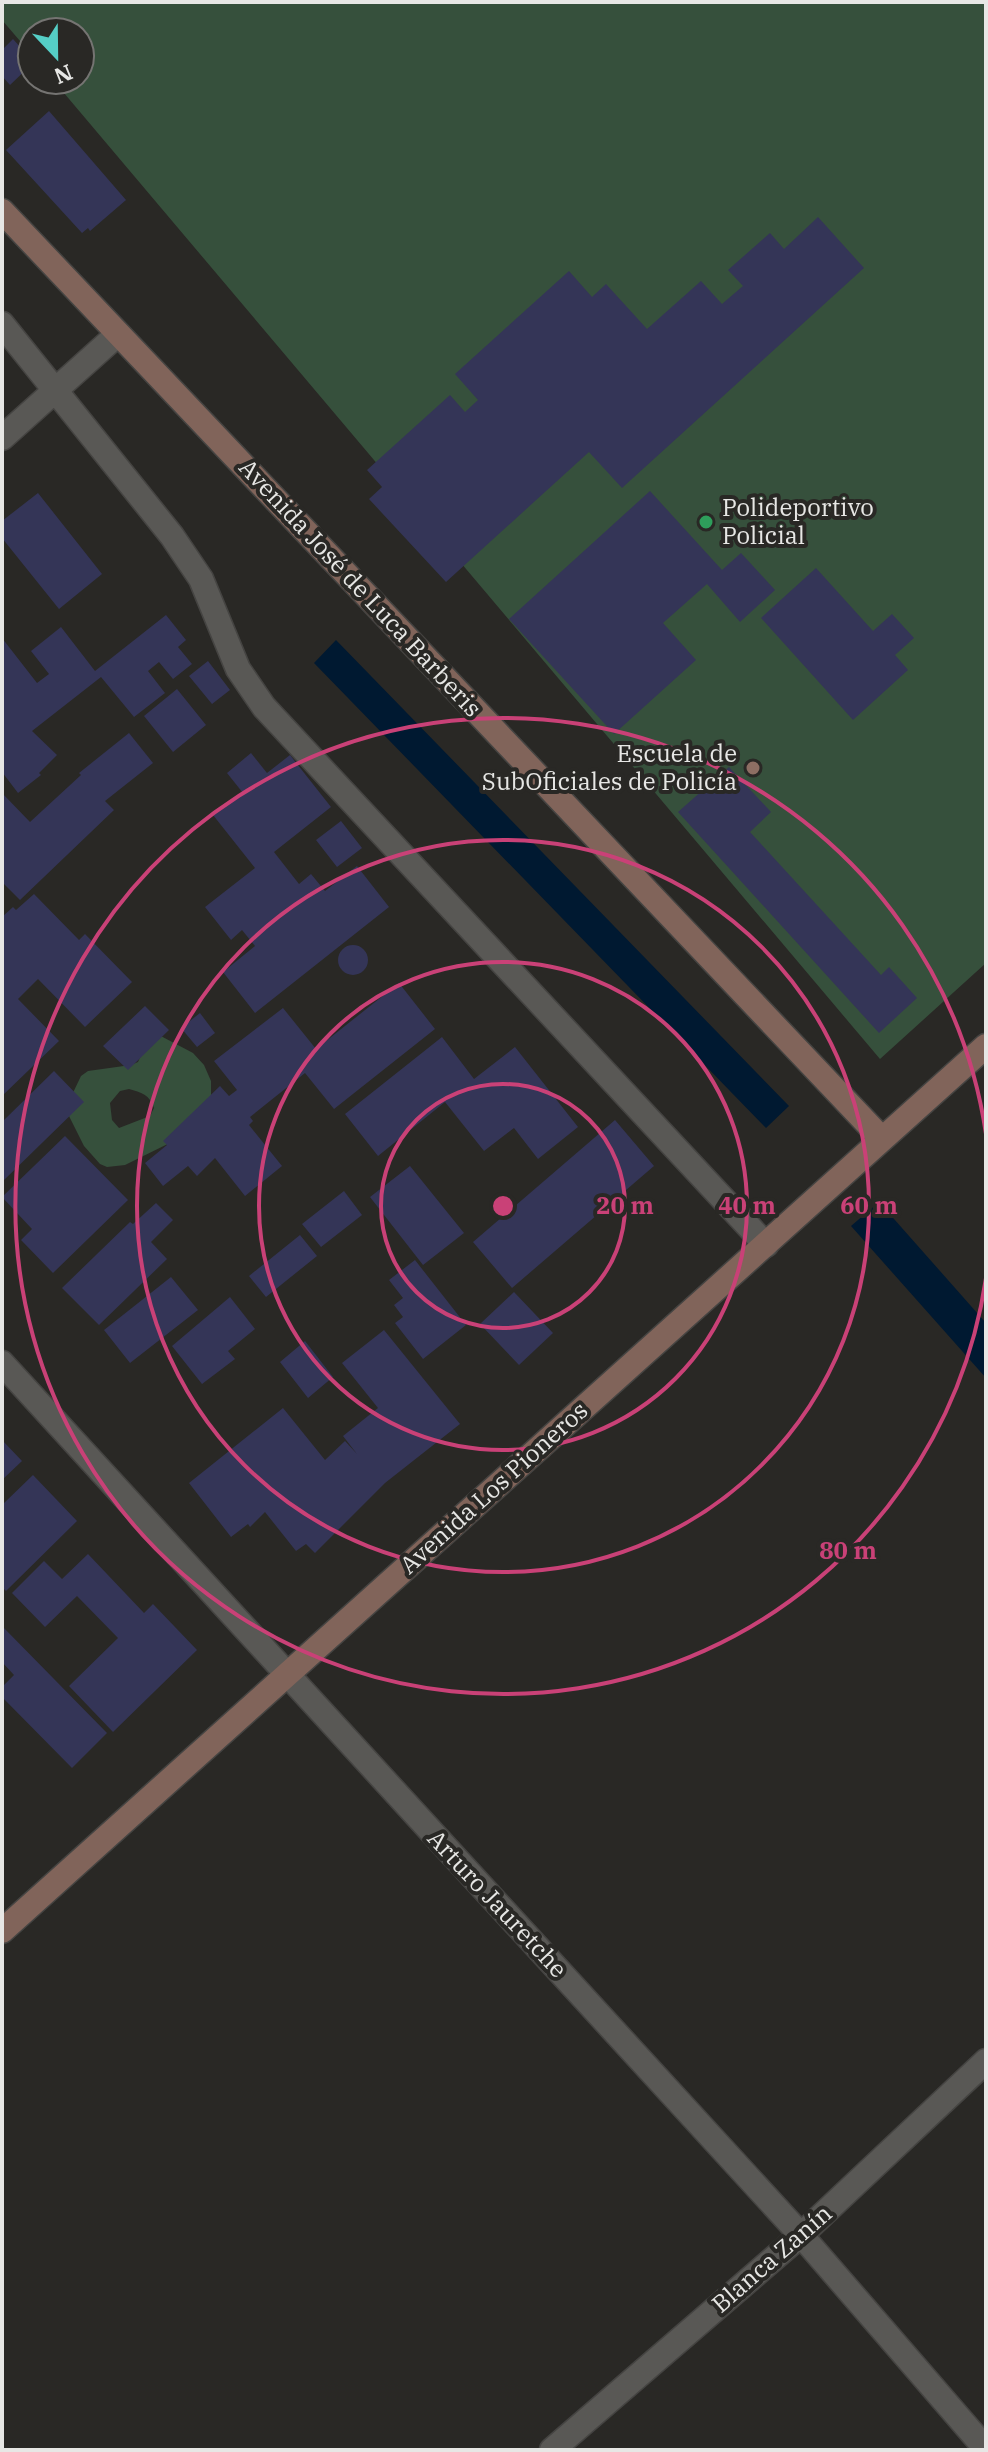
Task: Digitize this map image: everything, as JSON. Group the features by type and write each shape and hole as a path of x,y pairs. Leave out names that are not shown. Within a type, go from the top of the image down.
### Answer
{"main road":[{"name":"Avenida José de Luca Barberis","path":"2,211 882,1139"},
{"name":"Avenida Los Pioneros","path":"2,1931 986,1046"}],"street":[{"path":"2,324 172,536 194,568 238,669 264,707 766,1245"},
{"path":"2,438 118,334"},
{"name":"Arturo Jauretche","path":"2,1363 801,2235 986,2449"},
{"name":"Blanca Zanín","path":"552,2450 801,2235 986,2061"}],"green space":[{"name":"Polideportivo Policial","path":"2,2 986,2 986,963 880,1059 67,96 96,96 96,16 16,16 16,36 2,20"},
{"path":"157,1034 193,1053 204,1065 211,1081 211,1099 186,1135 125,1165 107,1167 100,1164 84,1146 69,1116 70,1099 81,1076 88,1071 138,1062 145,1046","holes":["129,1089 147,1097 154,1108 150,1116 119,1128 112,1120 110,1103 120,1091"]}],"water":[{"path":"336,640 789,1106 766,1128 314,663"},
{"path":"879,1202 986,1323 986,1378 851,1226"}],"building":[{"path":"13,39 16,42 16,79 10,85 2,76 2,50"},
{"path":"49,111 126,200 90,231 88,228 82,233 6,150"},
{"path":"818,217 864,268 622,488 589,452 446,582 369,499 382,487 367,470 450,395 465,412 478,400 455,374 569,271 592,297 606,284 647,329 701,281 722,304 743,286 728,270 770,233 784,249"},
{"path":"650,491 722,570 741,553 775,590 740,622 707,584 663,623 696,660 614,734 509,619"},
{"path":"38,493 102,574 59,609 2,538 2,521"},
{"path":"816,568 873,631 892,614 914,638 895,655 908,670 853,720 761,618"},
{"path":"166,615 186,640 178,647 192,664 173,679 159,662 148,671 165,693 134,717 101,677 32,731 57,755 39,773 41,775 18,793 2,772 2,638 37,683 49,674 31,651 61,627 95,671"},
{"path":"208,661 230,690 212,704 189,676"},
{"path":"177,689 206,725 173,752 144,716"},
{"path":"129,733 153,763 105,801 114,810 20,900 2,882 2,793 30,822 81,775 79,773"},
{"path":"251,753 267,773 290,755 331,807 274,852 299,884 311,874 325,891 357,866 389,907 255,1013 223,972 255,946 242,930 231,940 205,907 255,868 213,815 243,793 227,773"},
{"path":"729,767 771,812 750,832 881,975 889,967 917,998 879,1033 678,812"},
{"path":"341,821 362,848 337,867 316,840"},
{"path":"34,894 79,940 85,934 132,982 85,1027 38,979 18,999 59,1041 2,1096 2,917 13,907 16,910"},
{"path":"353,945 359,946 367,954 367,966 359,974 353,975 347,974 339,966 338,960 339,954 347,946"},
{"path":"399,983 435,1029 334,1109 305,1073 250,1117 253,1121 249,1125 282,1166 245,1196 215,1158 197,1176 188,1166 163,1186 145,1163 167,1145 163,1141 220,1086 229,1096 237,1090 214,1061 283,1008 316,1049"},
{"path":"145,1006 169,1030 128,1070 103,1046"},
{"path":"200,1013 215,1033 197,1047 181,1028"},
{"path":"442,1037 474,1079 515,1047 578,1127 538,1159 514,1128 484,1151 445,1102 378,1156 345,1114"},
{"path":"54,1071 84,1102 2,1182 2,1122"},
{"path":"615,1120 654,1166 512,1288 473,1242"},
{"path":"65,1136 128,1200 53,1273 21,1240 32,1229 2,1197"},
{"path":"410,1166 464,1233 423,1265 370,1197"},
{"path":"344,1191 362,1215 321,1247 302,1224"},
{"path":"156,1203 173,1220 151,1242 167,1259 99,1325 62,1288 130,1222 133,1224"},
{"path":"300,1235 317,1256 266,1297 249,1276"},
{"path":"415,1260 466,1325 423,1359 395,1323 403,1317 394,1305 403,1298 389,1280"},
{"path":"171,1277 198,1310 130,1363 104,1330"},
{"path":"514,1292 553,1333 519,1365 480,1324"},
{"path":"230,1297 255,1329 228,1351 235,1359 202,1384 172,1346"},
{"path":"384,1330 460,1424 385,1483 315,1553 306,1544 296,1551 265,1512 250,1527 248,1524 231,1537 189,1483 283,1408 325,1460 345,1441 357,1454 343,1436 378,1408 342,1363"},
{"path":"305,1341 333,1377 308,1398 280,1362"},
{"path":"2,1440 22,1461 2,1480"},
{"path":"33,1475 77,1521 6,1591 2,1587 2,1505"},
{"path":"88,1554 144,1613 153,1604 197,1650 113,1732 69,1686 118,1638 77,1596 45,1627 12,1593 44,1561 62,1579"},
{"path":"2,1626 107,1733 72,1768 2,1697 2,1687 14,1675 2,1662"}],"place":[{"name":"Polideportivo Policial","path":"706,522"},
{"name":"Escuela de SubOficiales de Policía","path":"753,768"}]}
